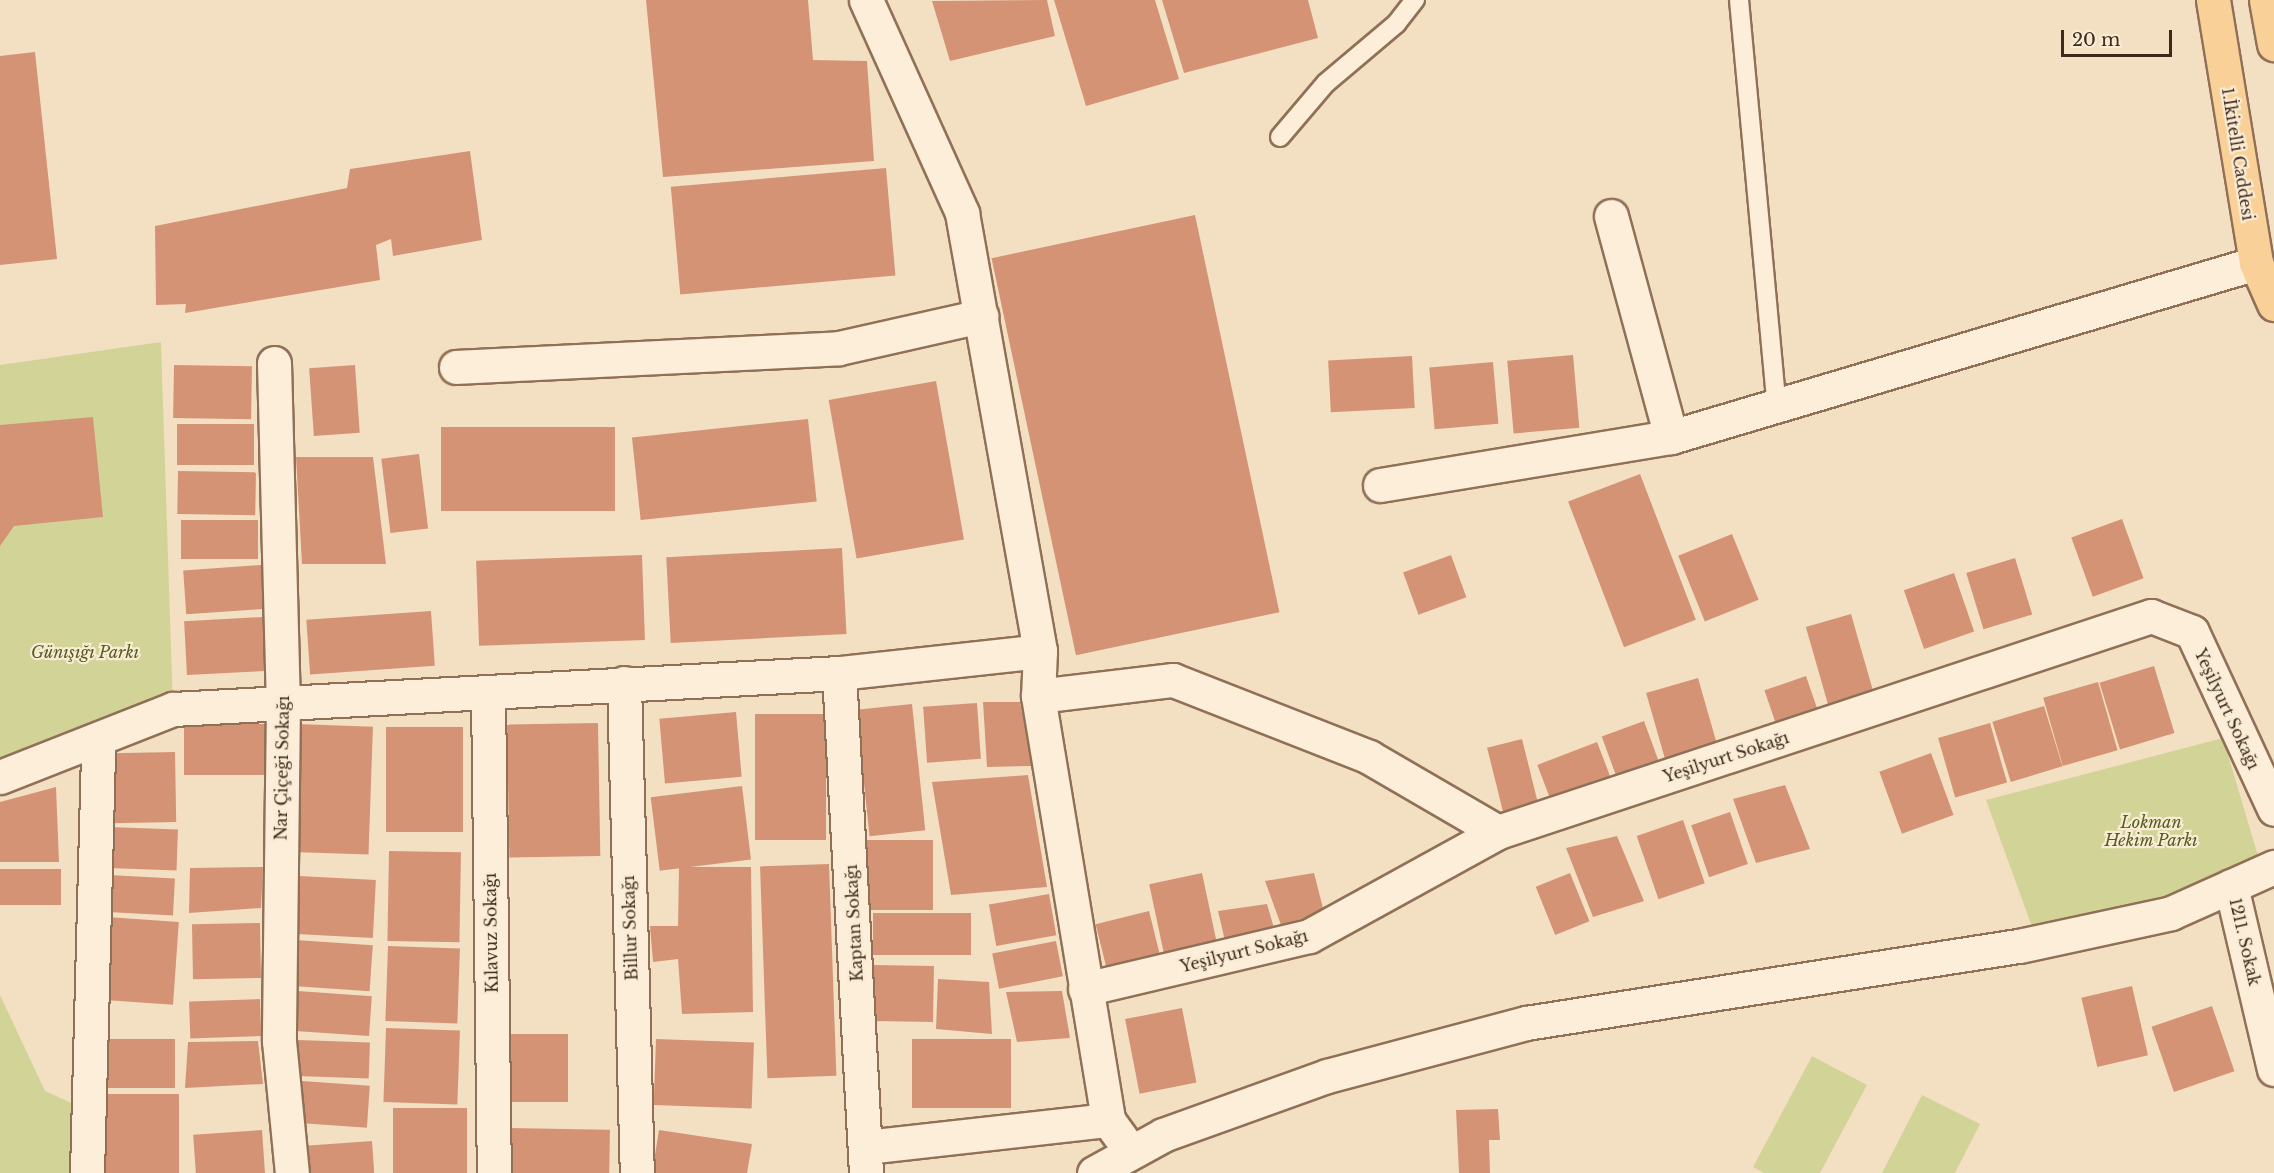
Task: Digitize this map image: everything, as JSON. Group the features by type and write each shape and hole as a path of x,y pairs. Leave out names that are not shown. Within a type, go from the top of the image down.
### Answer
{"main road":[{"name":"1.İkitelli Caddesi","path":"2213,0 2256,263 2274,304"},
{"path":"2266,0 2274,44"}],"street":[{"path":"866,0 962,213 1040,651 1038,696 1084,989 1108,1120 1131,1152"},
{"path":"1611,216 1671,437"},
{"path":"1380,485 1671,437 2256,263"},
{"path":"456,367 839,348 981,316"},
{"name":"Nar Çiçeği Sokağı","path":"274,363 283,703 279,1041 292,1173"},
{"name":"Yeşilyurt Sokağı","path":"1084,989 1309,936 1498,832 2151,616 2192,632 2274,809"},
{"path":"0,777 173,709 839,673 1040,651"},
{"name":"Kaptan Sokağı","path":"839,673 866,1160"},
{"path":"1038,696 1173,680 1369,757 1498,832"},
{"name":"Billur Sokağı","path":"624,683 637,1173"},
{"name":"Kılavuz Sokağı","path":"488,693 494,1173"},
{"path":"87,1173 98,740"},
{"path":"1094,1173 1162,1136 1327,1076 1526,1023 2019,946 2172,913 2274,867"},
{"name":"1211. Sokak","path":"2231,886 2274,1069"},
{"path":"866,1160 1108,1120"}],"lane":[{"path":"1280,137 1326,83 1396,24 1415,0"},
{"path":"1739,0 1777,406"}],"green space":[{"name":"Günışığı Parkı","path":"161,342 173,709 0,777 0,365"},
{"name":"Lokman Hekim Parkı","path":"2223,738 2261,866 2182,897 2035,935 1986,800"},
{"path":"0,995 45,1091 83,1108 88,1173 0,1173"},
{"path":"1812,1056 1867,1085 1820,1173 1764,1173 1753,1167"},
{"path":"1922,1095 1980,1124 1955,1173 1882,1173"}],"building":[{"path":"646,0 808,0 813,60 867,61 874,161 663,177"},
{"path":"1047,0 1055,36 950,61 932,1"},
{"path":"1054,0 1155,0 1179,79 1086,106"},
{"path":"1162,0 1308,0 1318,38 1184,73"},
{"path":"35,52 57,259 0,265 0,56"},
{"path":"470,151 482,240 393,256 391,239 376,245 380,280 185,313 186,304 156,305 155,226 347,188 350,169"},
{"path":"886,168 895,276 680,294 671,187"},
{"path":"1195,215 1279,612 1076,655 992,258"},
{"path":"1573,355 1579,428 1514,433 1507,361"},
{"path":"1412,356 1415,408 1331,412 1328,360"},
{"path":"1493,362 1498,424 1435,429 1429,368"},
{"path":"174,365 252,366 251,419 173,418"},
{"path":"355,365 360,433 314,436 309,368"},
{"path":"936,381 964,540 857,558 829,400"},
{"path":"93,417 103,517 14,526 0,546 0,425"},
{"path":"808,419 817,502 641,520 632,438"},
{"path":"177,424 254,424 254,465 177,465"},
{"path":"441,427 615,427 615,511 441,511"},
{"path":"419,454 428,528 390,533 381,459"},
{"path":"296,457 373,457 386,564 302,564"},
{"path":"178,471 256,472 255,515 177,514"},
{"path":"1640,474 1696,620 1624,647 1568,502"},
{"path":"2122,519 2144,578 2093,597 2071,537"},
{"path":"181,520 258,520 258,559 181,559"},
{"path":"1732,534 1759,600 1705,622 1678,556"},
{"path":"842,548 847,634 671,643 666,557"},
{"path":"642,555 645,640 479,646 476,561"},
{"path":"1451,555 1466,597 1418,615 1403,572"},
{"path":"2015,558 2032,614 1983,629 1966,573"},
{"path":"261,565 264,609 186,614 183,570"},
{"path":"1954,573 1974,632 1924,649 1904,590"},
{"path":"431,611 435,666 310,675 306,620"},
{"path":"1851,614 1874,695 1829,708 1806,627"},
{"path":"263,617 266,671 187,675 184,621"},
{"path":"2154,666 2174,733 2120,750 2099,683"},
{"path":"1806,676 1817,708 1775,722 1764,690"},
{"path":"1698,678 1718,746 1666,761 1646,693"},
{"path":"2098,682 2118,750 2063,766 2043,698"},
{"path":"983,702 1020,702 1033,766 987,767"},
{"path":"977,703 981,759 927,763 923,707"},
{"path":"912,704 925,830 870,836 856,710"},
{"path":"2044,706 2062,766 2011,782 1992,722"},
{"path":"736,712 742,777 665,783 659,719"},
{"path":"755,714 826,714 826,840 755,840"},
{"path":"1644,721 1661,767 1618,782 1602,736"},
{"path":"598,723 600,856 509,858 507,725"},
{"path":"1990,723 2007,783 1955,797 1938,738"},
{"path":"184,724 268,724 268,775 184,775"},
{"path":"297,724 373,727 368,855 293,852"},
{"path":"386,727 463,727 463,832 386,832"},
{"path":"1522,739 1539,806 1504,815 1487,748"},
{"path":"1597,742 1612,781 1552,804 1537,765"},
{"path":"175,752 176,822 110,823 109,753"},
{"path":"1931,753 1954,815 1902,834 1879,772"},
{"path":"1028,775 1047,887 951,895 932,782"},
{"path":"1785,785 1810,849 1756,863 1733,799"},
{"path":"742,786 751,859 660,871 651,797"},
{"path":"56,787 59,862 0,862 0,802"},
{"path":"1730,812 1748,864 1709,877 1691,825"},
{"path":"1683,820 1705,883 1658,899 1637,836"},
{"path":"109,827 178,829 177,870 108,868"},
{"path":"1617,836 1644,901 1593,917 1566,848"},
{"path":"863,840 933,840 933,910 863,910"},
{"path":"389,851 461,852 459,942 387,941"},
{"path":"829,864 836,1076 767,1078 760,866"},
{"path":"263,867 261,908 189,913 190,868"},
{"path":"679,867 751,867 753,1012 682,1014 678,959 653,962 650,926 678,926"},
{"path":"0,869 61,869 61,905 0,905"},
{"path":"1202,873 1217,943 1164,955 1149,884"},
{"path":"1314,873 1324,912 1281,925 1265,881"},
{"path":"1570,873 1589,921 1555,935 1536,887"},
{"path":"109,875 175,878 173,915 107,912"},
{"path":"299,876 376,880 373,938 296,934"},
{"path":"1049,894 1056,935 996,946 989,905"},
{"path":"1267,904 1274,928 1226,945 1218,911"},
{"path":"1149,911 1160,955 1107,968 1096,924"},
{"path":"873,913 971,913 971,955 873,955"},
{"path":"107,917 179,922 173,1005 101,1000"},
{"path":"260,923 261,978 193,979 192,924"},
{"path":"296,940 373,945 370,991 293,986"},
{"path":"1056,941 1063,976 999,989 992,953"},
{"path":"388,946 460,949 457,1023 385,1021"},
{"path":"874,965 934,966 933,1022 873,1021"},
{"path":"938,979 989,982 992,1034 936,1029"},
{"path":"2132,986 2148,1055 2097,1067 2081,998"},
{"path":"298,991 372,996 369,1036 295,1031"},
{"path":"1062,991 1070,1038 1017,1042 1006,992"},
{"path":"260,999 261,1036 190,1038 189,1001"},
{"path":"2212,1006 2234,1071 2174,1092 2151,1027"},
{"path":"1182,1008 1197,1083 1140,1094 1125,1019"},
{"path":"386,1028 460,1031 457,1105 383,1102"},
{"path":"508,1034 568,1034 568,1102 508,1102"},
{"path":"107,1039 175,1039 175,1088 107,1088"},
{"path":"656,1039 754,1042 752,1108 654,1105"},
{"path":"912,1039 1011,1039 1011,1108 912,1108"},
{"path":"298,1040 370,1043 369,1078 297,1076"},
{"path":"258,1041 263,1084 185,1088 188,1042"},
{"path":"302,1081 370,1086 367,1128 299,1123"},
{"path":"101,1094 179,1094 179,1173 101,1173"},
{"path":"393,1108 467,1108 467,1173 393,1173"},
{"path":"1498,1109 1500,1140 1489,1140 1490,1173 1459,1173 1456,1110"},
{"path":"507,1128 610,1130 609,1173 506,1173"},
{"path":"262,1130 265,1173 196,1173 193,1135"},
{"path":"659,1130 752,1144 747,1173 652,1173"},
{"path":"372,1141 374,1173 304,1173 302,1146"}]}
